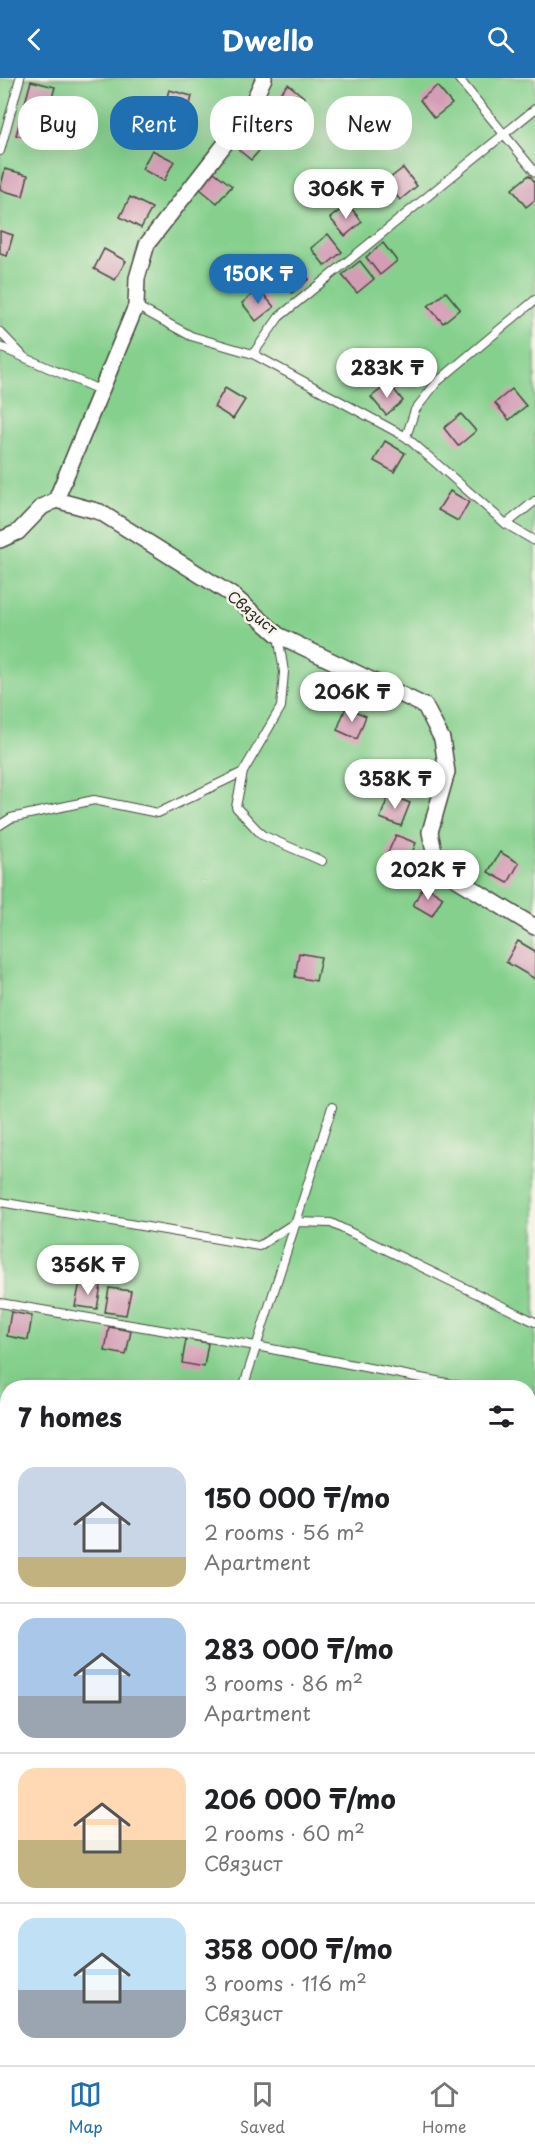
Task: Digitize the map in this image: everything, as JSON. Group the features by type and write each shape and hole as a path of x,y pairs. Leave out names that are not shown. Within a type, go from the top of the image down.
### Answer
{"street":[{"path":"0,540 18,532 42,507 56,500 136,306 136,278 147,244 246,117 264,78"},
{"name":"Связист","path":"56,500 100,512 235,597 278,635 424,706 442,739 447,772 430,832 437,867 535,927"}],"lane":[{"path":"0,151 20,78"},
{"path":"458,78 535,172"},
{"path":"253,354 279,317 535,109"},
{"path":"406,437 415,410 436,382 535,300"},
{"path":"136,306 191,336 253,354 406,437 506,524 535,541"},
{"path":"0,332 26,358"},
{"path":"0,347 102,391"},
{"path":"506,524 535,501"},
{"path":"278,635 284,672 281,707 243,772 236,807 262,835 322,861"},
{"path":"0,825 11,818 94,800 158,813 243,772"},
{"path":"245,1380 332,1107"},
{"path":"0,1202 259,1246 297,1222 331,1223 535,1322"},
{"path":"0,1303 256,1346 431,1380"}],"green space":[{"path":"0,78 535,78 535,1380 0,1380"}],"building":[{"path":"31,81 55,87 53,96 27,96"},
{"path":"288,84 303,96 278,96"},
{"path":"437,86 452,104 434,118 420,100"},
{"path":"169,90 192,96 167,96"},
{"path":"152,150 174,161 164,181 142,169"},
{"path":"239,150 260,150 251,160"},
{"path":"403,168 417,186 400,200 385,182"},
{"path":"5,169 28,175 23,196 0,190"},
{"path":"214,172 232,186 217,203 200,189"},
{"path":"529,175 535,182 535,200 526,207 512,189"},
{"path":"130,197 152,208 141,228 120,217"},
{"path":"348,204 362,222 345,236 330,218"},
{"path":"0,231 13,235 7,256 0,254"},
{"path":"328,234 342,252 325,266 311,248"},
{"path":"383,243 397,261 380,275 366,257"},
{"path":"104,249 126,261 115,280 94,269"},
{"path":"360,261 374,279 357,293 342,275"},
{"path":"294,262 309,279 292,293 277,276"},
{"path":"259,289 274,307 256,321 242,303"},
{"path":"446,292 460,309 443,323 428,306"},
{"path":"389,383 403,401 386,415 371,397"},
{"path":"225,388 245,400 233,419 214,407"},
{"path":"512,389 526,406 509,420 495,403"},
{"path":"461,414 476,431 458,446 444,428"},
{"path":"385,441 405,453 394,472 374,461"},
{"path":"450,491 469,502 458,521 438,510"},
{"path":"346,707 366,716 357,739 337,730"},
{"path":"389,795 410,803 401,826 380,818"},
{"path":"396,835 416,843 407,865 386,857"},
{"path":"500,852 519,863 508,883 488,872"},
{"path":"424,885 443,897 432,916 413,905"},
{"path":"518,941 535,951 535,979 506,962"},
{"path":"299,953 321,957 316,981 295,977"},
{"path":"80,1282 101,1285 97,1309 75,1306"},
{"path":"109,1288 131,1291 126,1315 105,1312"},
{"path":"11,1312 32,1316 28,1340 7,1336"},
{"path":"109,1327 131,1331 126,1355 105,1351"},
{"path":"186,1339 208,1343 204,1367 182,1363"}]}
